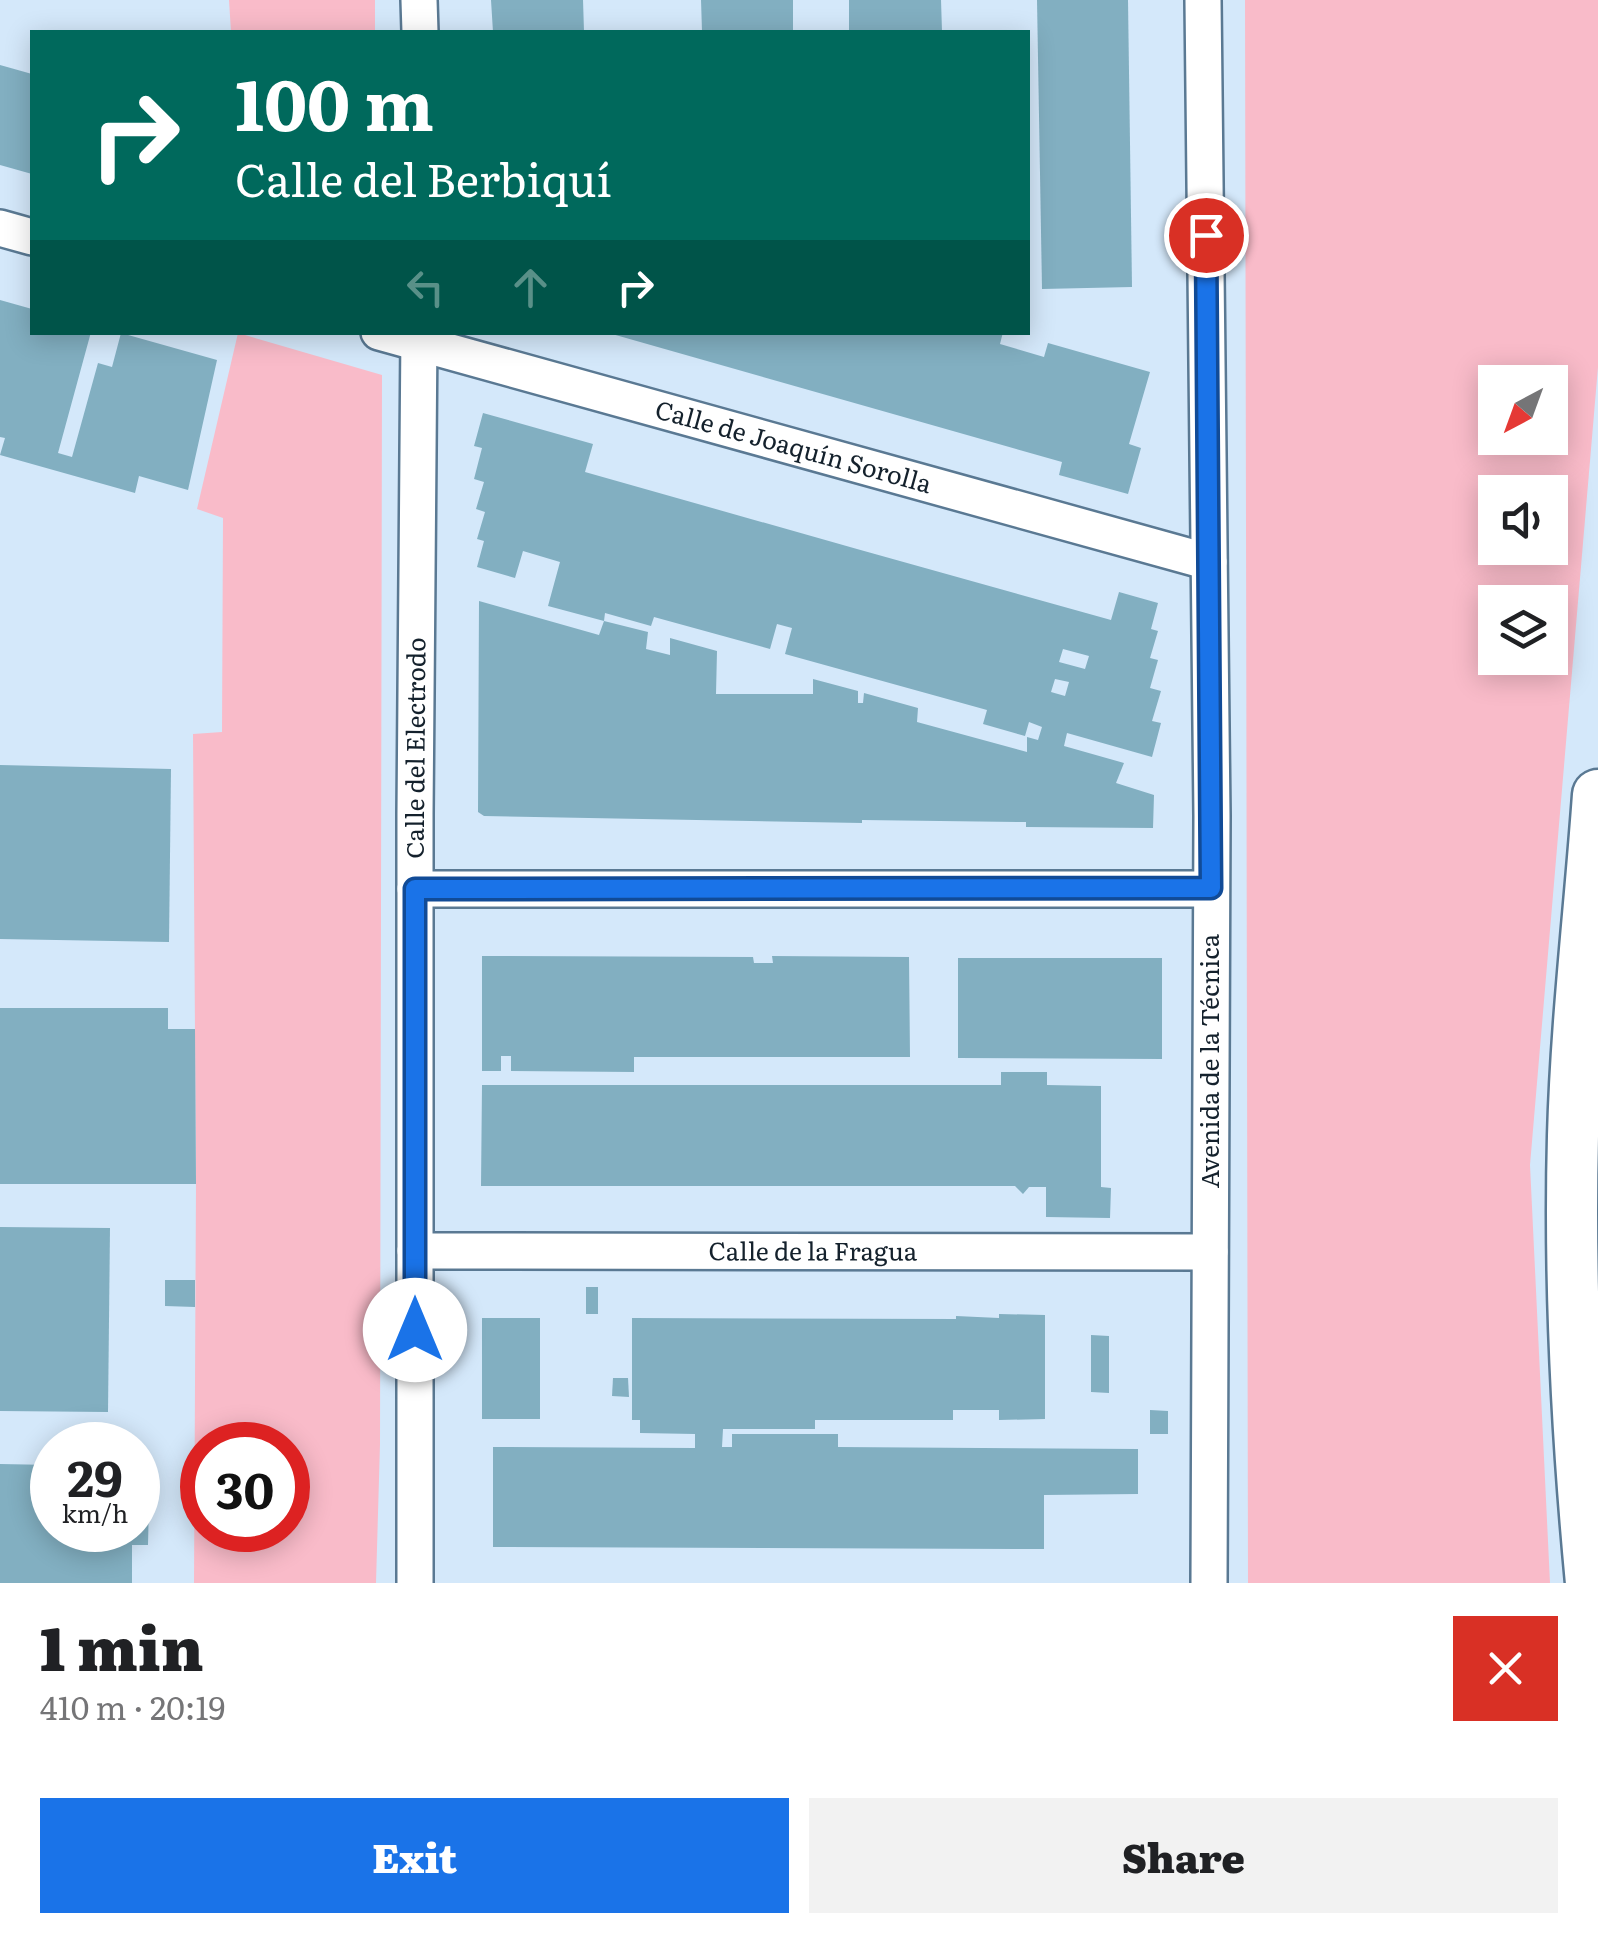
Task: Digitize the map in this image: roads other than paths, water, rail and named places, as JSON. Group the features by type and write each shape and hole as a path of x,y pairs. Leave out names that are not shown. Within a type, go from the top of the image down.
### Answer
{"main road":[{"path":"1591,1583 1580,1468 1573,1134 1598,795"},
{"path":"1572,1583 1580,1468"}],"street":[{"path":"418,0 420,30"},
{"name":"Avenida de la Técnica","path":"1203,0 1211,888 1209,1583"},
{"path":"0,228 30,236"},
{"name":"Calle de Joaquín Sorolla","path":"419,339 1209,562"},
{"name":"Calle del Electrodo","path":"415,1583 419,339"},
{"path":"415,889 1211,888"},
{"name":"Calle de la Fragua","path":"415,1251 1210,1252"}]}
